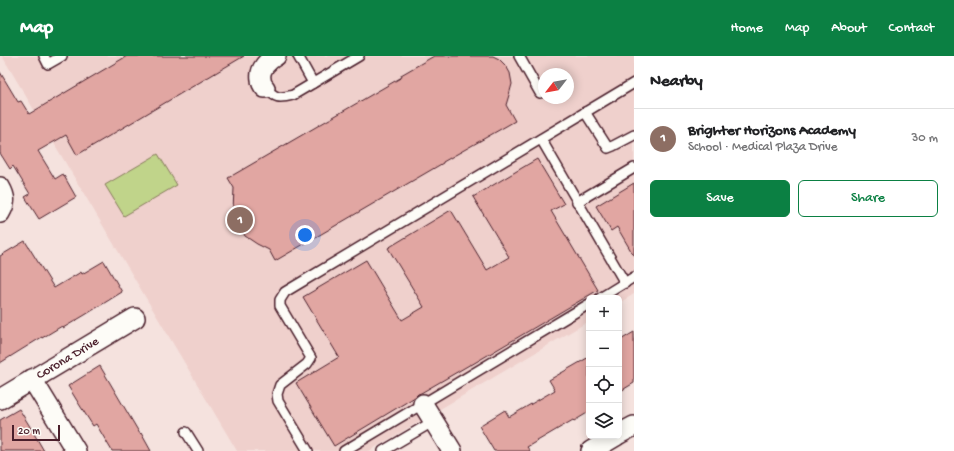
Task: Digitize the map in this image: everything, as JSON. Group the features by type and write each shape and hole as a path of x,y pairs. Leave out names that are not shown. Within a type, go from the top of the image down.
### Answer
{"street":[{"path":"264,88 260,79 263,68 272,58 276,56"},
{"path":"0,187 5,195 3,208 0,213"},
{"name":"Corona Drive","path":"0,398 135,318"},
{"path":"32,379 76,451"},
{"path":"423,404 452,451"},
{"path":"622,432 634,426"},
{"path":"591,451 611,439"}],"lane":[{"path":"44,56 48,64 62,56"},
{"path":"298,56 313,83"},
{"path":"264,88 273,96 283,97 293,95 359,56"},
{"path":"519,56 538,89"},
{"path":"308,451 278,401 277,394 280,385 307,364 311,358 280,306 280,300 285,292 634,83"},
{"path":"585,112 608,148 634,135"},
{"path":"541,139 625,283"},
{"path":"577,202 634,168"},
{"path":"605,295 634,277"},
{"path":"344,451 586,306"},
{"path":"382,451 434,421"},
{"path":"186,432 198,451"}],"shaded area":[{"path":"2,56 634,56 634,294 622,301 622,295 586,295 586,323 369,451 237,451"}],"green space":[{"path":"158,154 177,185 124,216 105,185"}],"building":[{"path":"127,56 244,56 77,155 66,135 38,151 55,179 63,174 76,197 39,219 25,197 30,194 13,166 10,169 0,153 0,72 18,102 21,101 29,114"},
{"path":"434,56 493,56 499,59 510,73 512,84 506,105 515,121 275,261 269,250 245,236 237,224 233,211 234,188 228,178 402,77 401,75"},
{"path":"537,159 564,204 551,211 598,290 590,295 586,295 586,297 471,365 418,394 334,446 296,383 339,357 303,297 366,260 402,320 424,307 388,248 451,210 487,270 509,257 473,197"},
{"path":"634,183 634,256 617,227 611,231 596,206"},
{"path":"25,241 54,288 81,272 82,274 104,261 122,292 63,328 62,326 42,337 0,363 0,256"},
{"path":"634,332 634,383 622,390 622,367 622,339"},
{"path":"586,359 586,414 527,447 530,451 494,451 479,426 505,410 509,417 555,390 549,380"},
{"path":"100,366 151,451 112,451 96,424 93,426 68,386"},
{"path":"19,409 44,451 0,451 0,420"}],"place":[{"name":"Brighter Horizons Academy","path":"240,220"}]}
